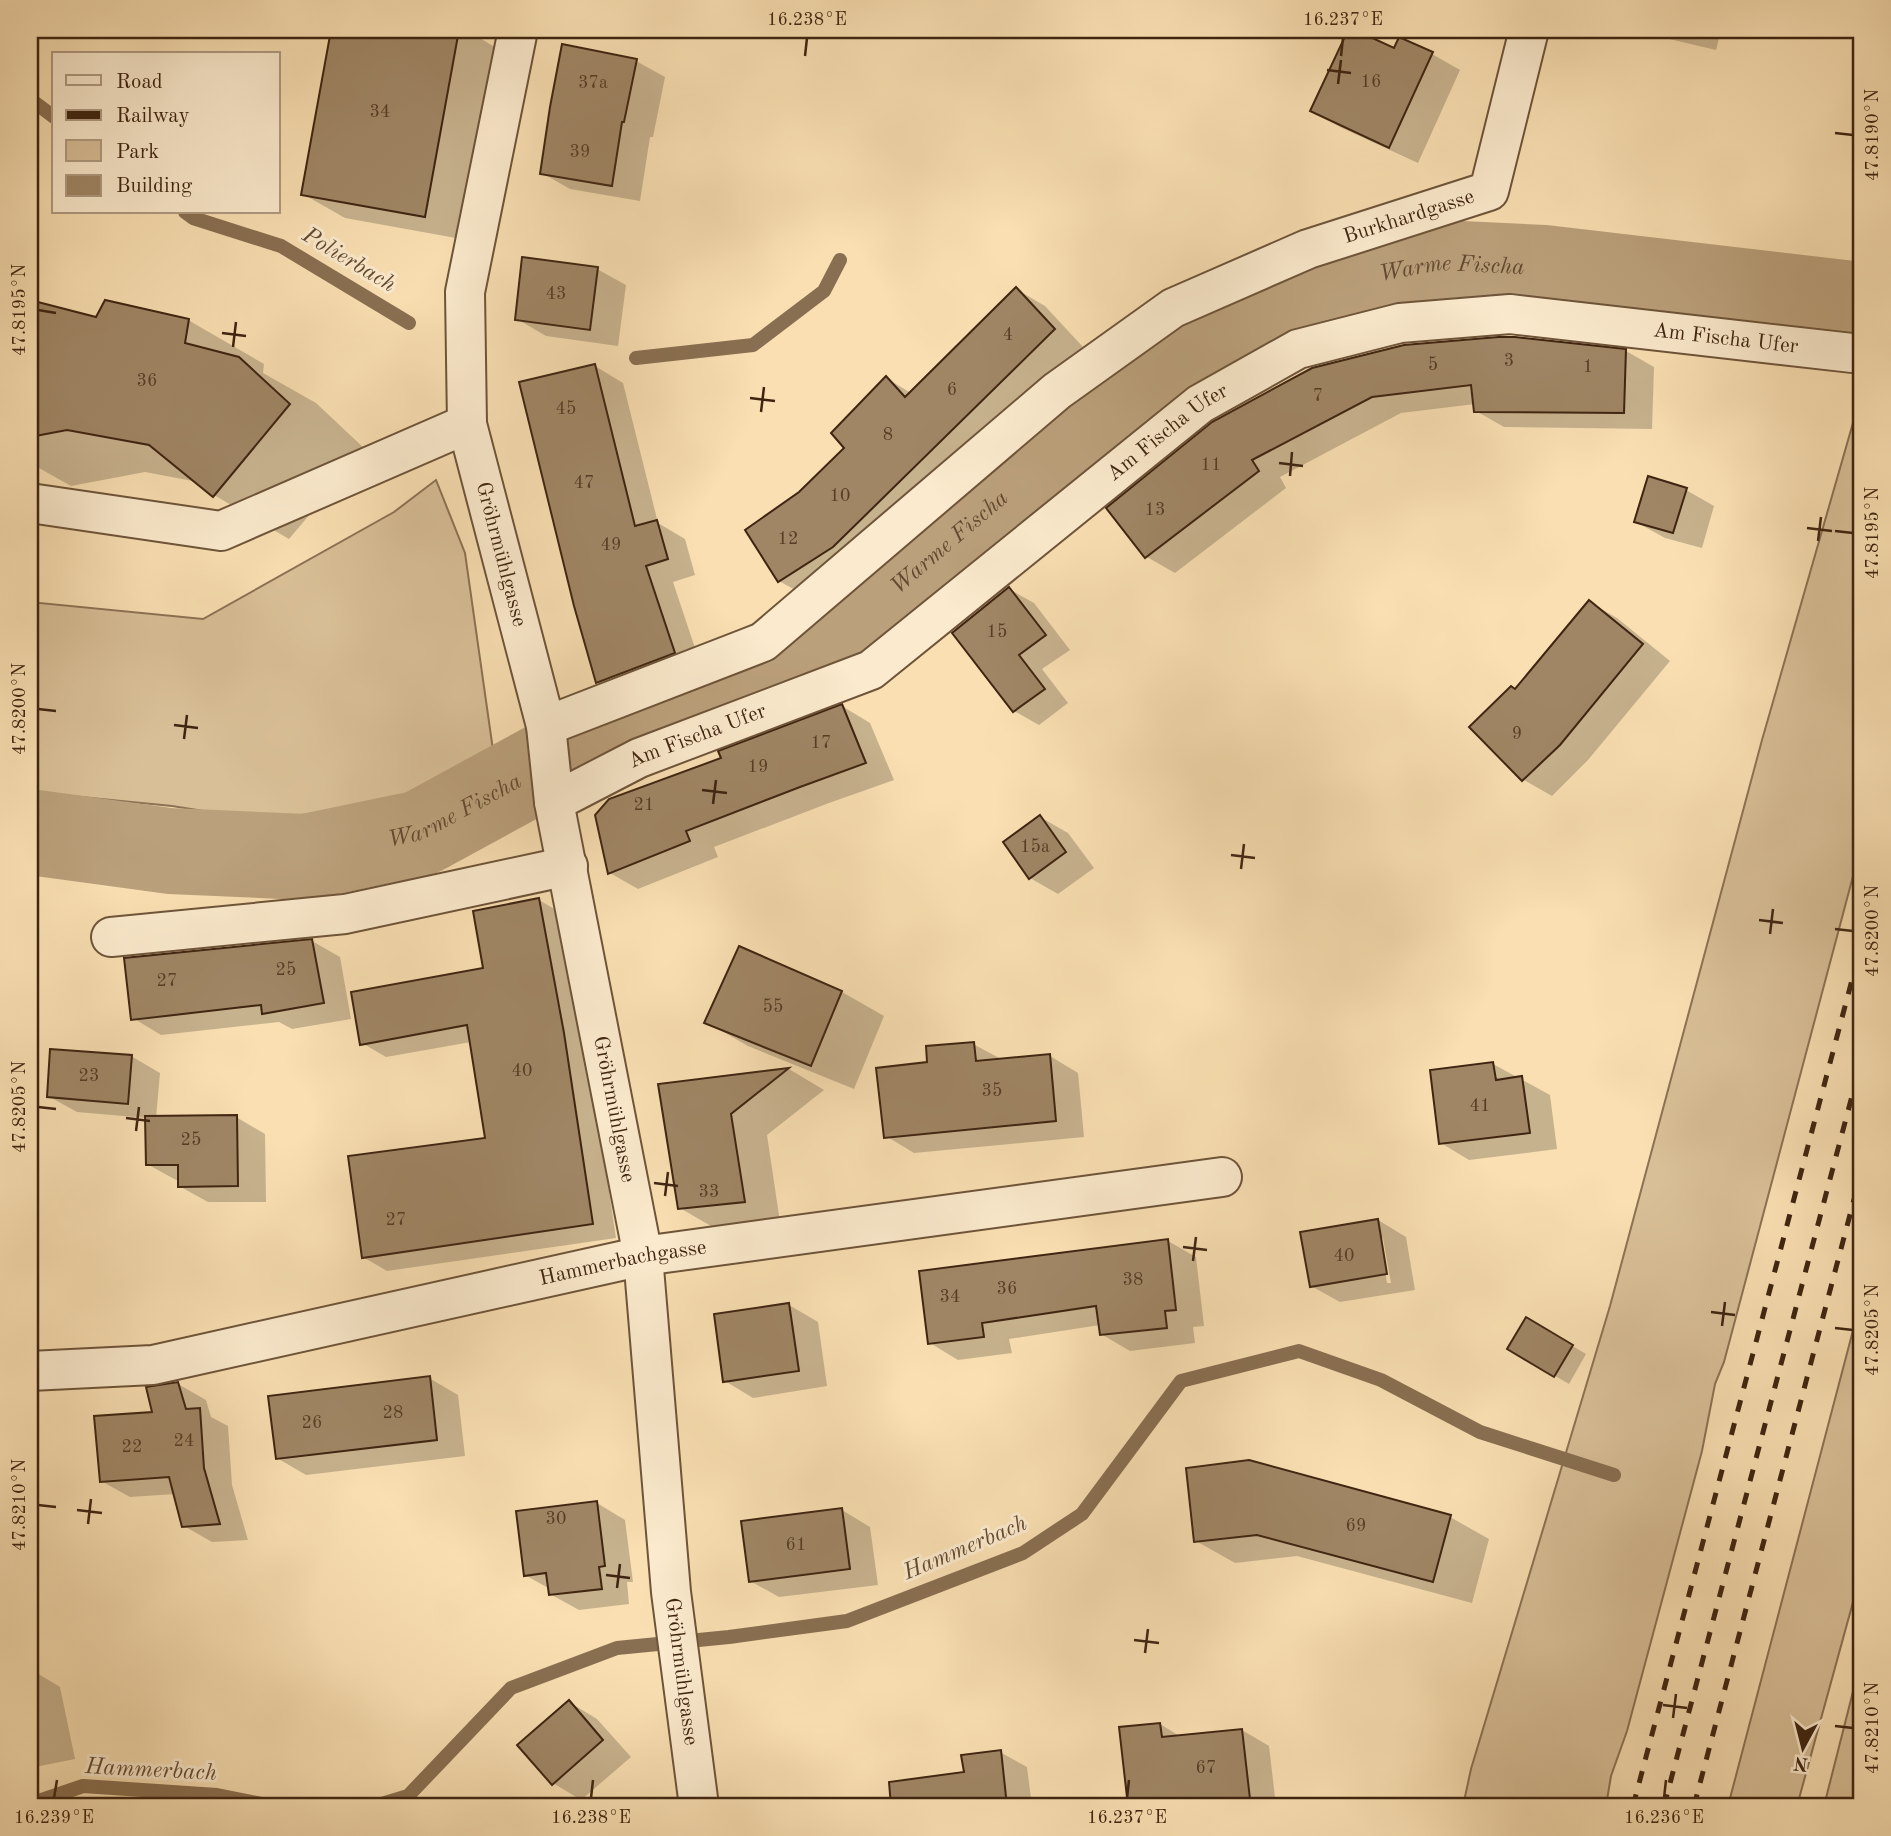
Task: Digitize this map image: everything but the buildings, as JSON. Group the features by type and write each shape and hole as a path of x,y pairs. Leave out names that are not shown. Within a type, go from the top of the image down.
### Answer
{"street":[{"name":"Gröhrmühlgasse","path":"519,30 465,292 467,424 546,726 554,802 643,1256 671,1592 699,1806"},
{"name":"Burkhardgasse","path":"546,726 763,642 1057,391 1173,308 1308,249 1489,191 1529,30"},
{"name":"Am Fischa Ufer","path":"554,802 639,758 872,670 1200,404 1298,349 1400,323 1510,314 1861,354"},
{"path":"30,503 221,531 467,424"},
{"path":"111,937 345,914 568,866"},
{"name":"Hammerbachgasse","path":"30,1371 153,1365 643,1256 1222,1177"}],"green space":[{"path":"1861,395 1861,846 1724,1362 1715,1384 1702,1451 1627,1731 1611,1776 1606,1806 1463,1806 1471,1769 1610,1306 1762,740"},
{"path":"436,480 465,553 494,757 422,809 312,828 172,806 30,792 30,602 203,619 394,512"},
{"path":"1861,1300 1861,1573 1797,1806 1728,1806"},
{"path":"1861,1660 1861,1806 1824,1806"}],"waterway":[{"name":"Polierbach","path":"30,99 52,116"},
{"name":"Polierbach","path":"188,214 281,246 409,323"},
{"name":"Polierbach","path":"636,358 753,345 824,291 840,260"},
{"name":"Warme Fischa","path":"30,832 170,851 305,857 421,833 610,730 823,639 880,601 1110,405 1185,348 1246,315 1330,283 1439,263 1544,268 1861,305"},
{"name":"Hammerbach","path":"375,1806 408,1796 511,1688 617,1648 729,1637 847,1621 1023,1553 1082,1514 1181,1381 1299,1351 1381,1380 1480,1432 1614,1475"},
{"name":"Hammerbach","path":"30,1804 83,1786 217,1795 272,1806"}],"railway":[{"path":"1633,1806 1861,946"},
{"path":"1664,1806 1861,1062"},
{"path":"1694,1806 1861,1173"}]}
